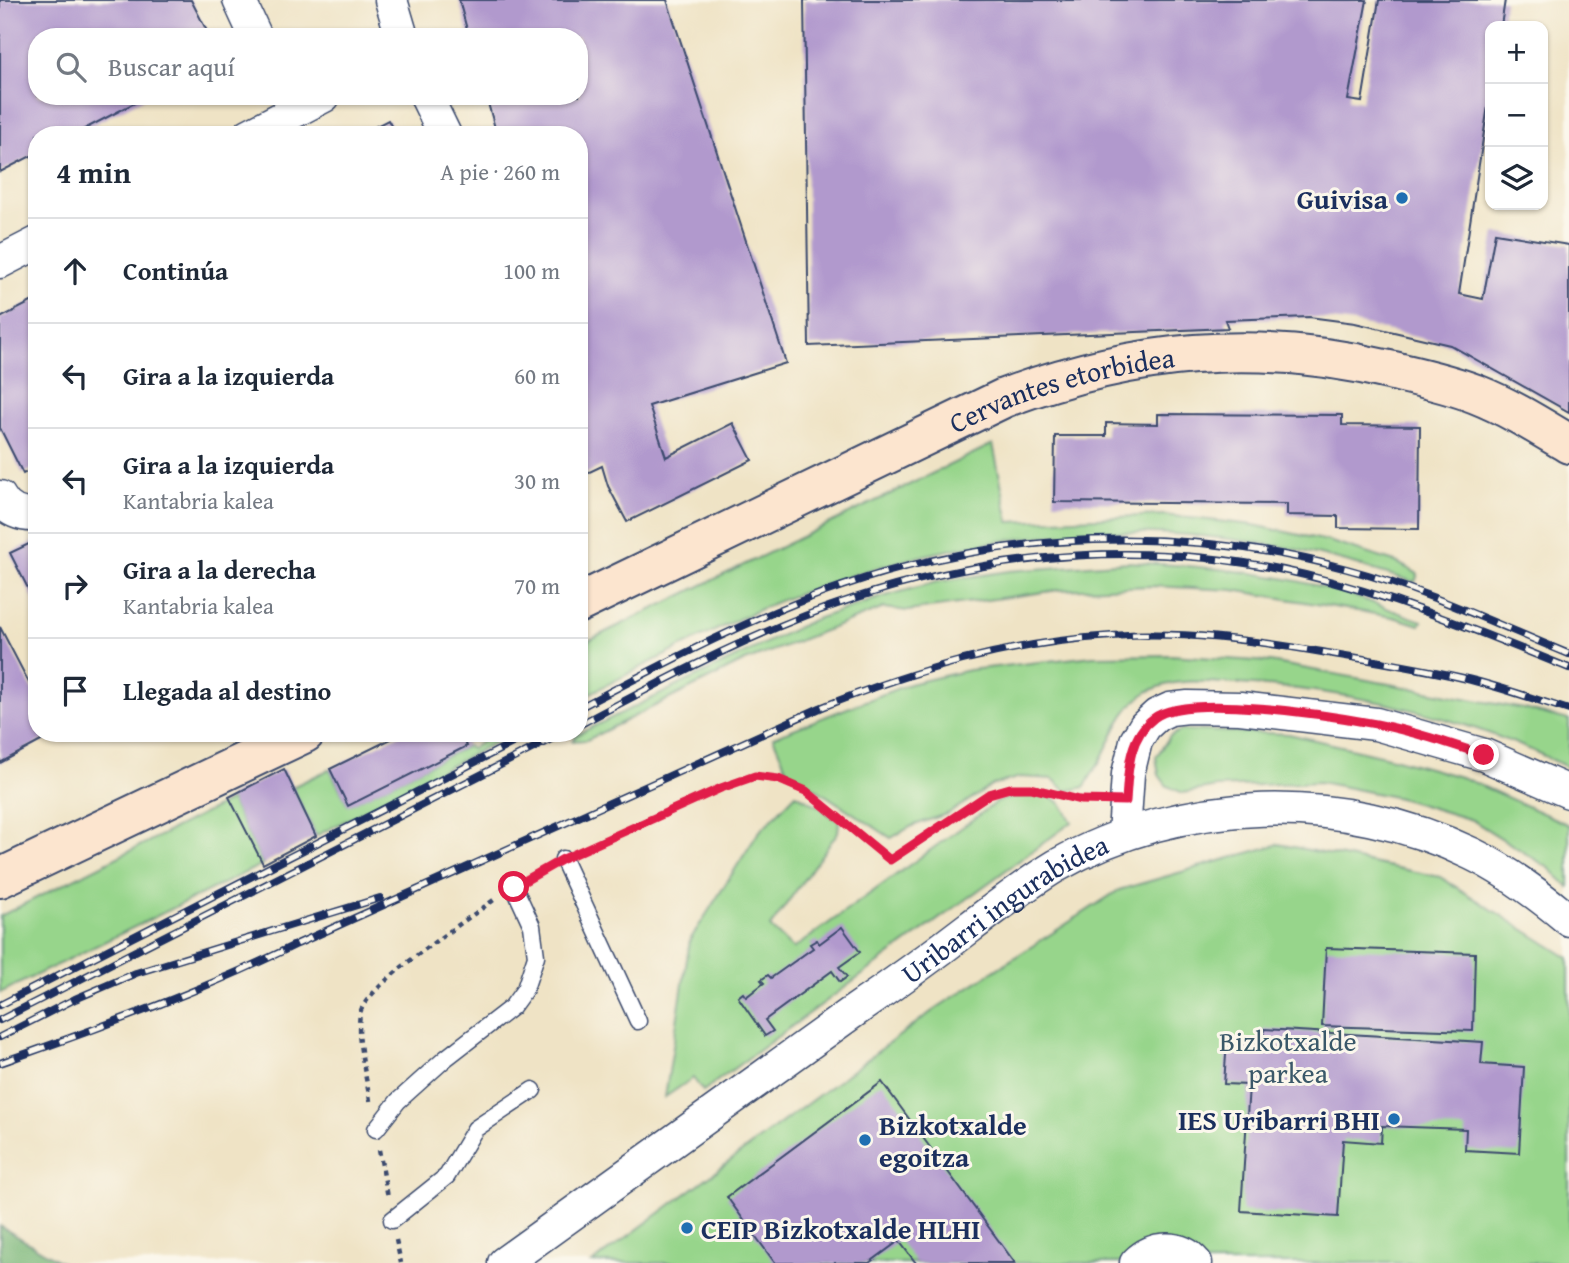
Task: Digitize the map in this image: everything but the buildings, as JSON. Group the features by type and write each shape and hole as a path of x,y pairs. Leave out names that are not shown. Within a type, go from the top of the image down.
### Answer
{"street":[{"path":"239,0 252,28"},
{"path":"391,0 399,28"},
{"path":"261,126 288,105"},
{"path":"430,105 441,126"},
{"path":"0,262 28,248"},
{"name":"Cervantes etorbidea","path":"588,599 1004,398 1054,380 1162,357 1211,351 1266,352 1350,361 1443,382 1478,395 1527,418 1569,444"},
{"path":"0,496 15,512 28,514"},
{"path":"1124,834 1133,748 1144,726 1170,709 1206,706 1292,712 1376,724 1484,755 1569,792"},
{"path":"0,878 286,742"},
{"name":"Uribarri ingurabidea","path":"504,1263 1023,888 1057,866 1124,834 1176,820 1233,811 1279,809 1375,819 1422,833 1472,855 1519,881 1569,920"},
{"path":"1136,1263 1154,1250 1167,1248 1180,1251 1196,1263"}],"lane":[{"path":"563,859 638,1021"},
{"path":"376,1129 398,1101 446,1058 512,1007 525,989 536,956 532,926 514,887"},
{"path":"392,1220 447,1175 475,1129 533,1090"}],"path":[{"path":"563,859 721,788 755,776 778,779 806,791 890,860 989,794 1010,788 1031,788 1080,800 1126,801"},
{"path":"401,1263 360,1041 360,1011 371,994 394,973 514,887"}],"green space":[{"path":"993,444 1009,522 1163,515 1253,525 1328,541 1398,563 1418,574 1415,582 1298,550 1239,540 1120,532 1061,535 944,551 829,583 749,614 588,694 588,641"},
{"path":"1129,562 1209,568 1315,585 1422,621 1420,625 1393,617 1233,590 1151,586 1059,590 908,611 884,608 743,662 588,740 588,729 813,620 936,582 1009,571"},
{"path":"1171,655 1270,662 1524,709 1569,720 1569,768 1490,734 1408,709 1323,692 1181,682 1149,691 1132,704 1085,787 1066,791 1053,779 1020,777 993,785 949,813 912,826 891,838 787,770 773,737 909,684 969,670 1093,656"},
{"path":"1182,730 1289,734 1464,778 1569,825 1569,887 1549,868 1472,820 1399,798 1320,782 1217,787 1183,793 1167,786 1159,775 1156,757 1170,736"},
{"path":"481,742 496,742 316,836 292,787 330,769 348,805 467,746 472,749"},
{"path":"796,794 820,807 839,822 838,832 770,927 793,949 997,802 1026,795 1048,797 1060,803 1072,822 703,1091 693,1078 665,1097 690,940 758,833"},
{"path":"231,800 263,864 0,993 0,916"},
{"name":"Bizkotxalde parkea","path":"1279,844 1440,877 1569,958 1569,1263 592,1263 938,1007 1119,890"},
{"path":"0,1226 62,1263 0,1263"}],"railway":[{"path":"588,703 741,626 842,586 903,567 966,554 1029,544 1093,540 1158,540 1222,545 1347,569 1431,597 1569,654"},
{"path":"588,720 747,640 852,599 963,570 1077,555 1192,557 1305,575 1406,605 1569,668"},
{"path":"0,1063 224,978 820,708 927,670 1000,651 1112,636 1165,635 1244,640 1428,670 1489,685 1569,710"},
{"path":"0,1005 514,742"},
{"path":"0,1020 545,742"},
{"path":"0,1037 75,999 136,973 380,898"}],"place":[{"name":"Guivisa","path":"1402,198"},
{"name":"IES Uribarri BHI","path":"1394,1119"},
{"name":"Bizkotxalde egoitza","path":"865,1140"},
{"name":"CEIP Bizkotxalde HLHI","path":"687,1228"}],"route":[{"path":"514,887 563,859 721,788 755,776 778,779 806,791 890,860 989,794 1010,788 1031,788 1080,800 1126,801 1128,774 1136,741 1150,720 1170,709 1206,706 1240,708 1292,712 1376,724 1484,755"}]}
